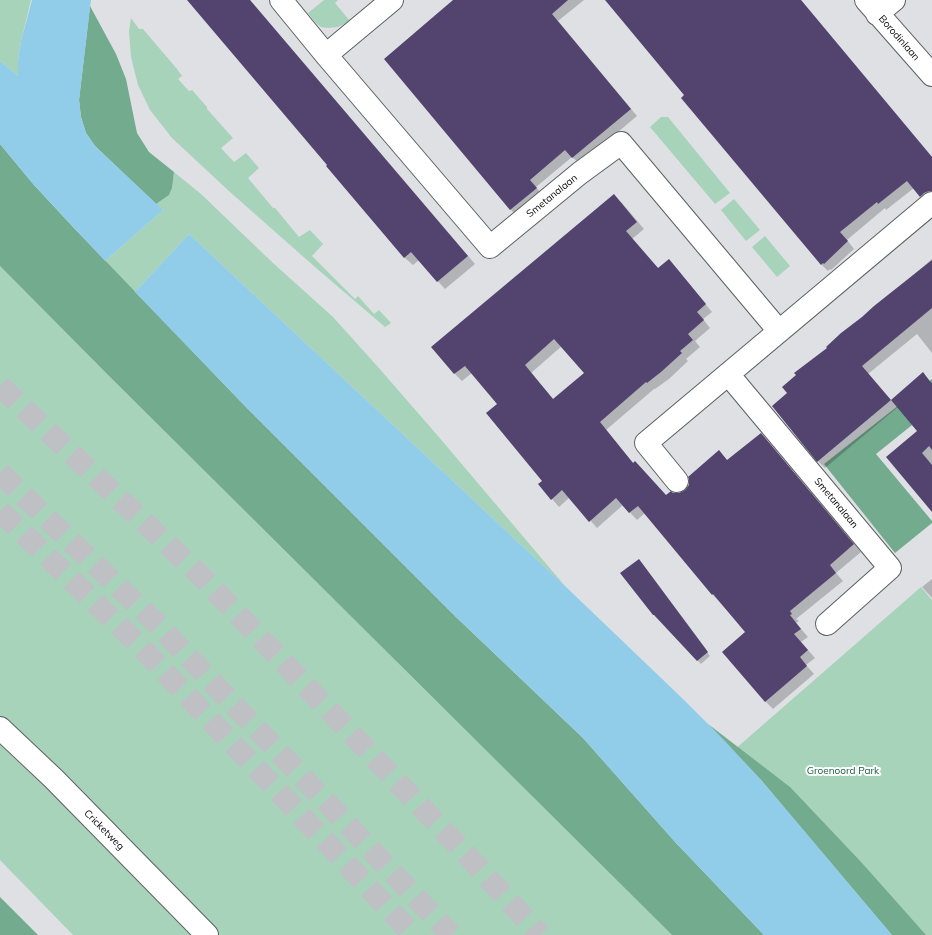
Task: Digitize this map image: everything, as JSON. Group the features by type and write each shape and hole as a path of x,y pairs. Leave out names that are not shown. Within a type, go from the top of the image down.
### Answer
{"street":[{"name":"Smetanalaan","path":"281,0 490,247 580,173 621,143 779,331"},
{"path":"326,55 392,0"},
{"path":"872,7 894,0"},
{"name":"Borodinlaan","path":"872,7 932,75"},
{"path":"677,481 646,443 932,203"},
{"name":"Smetanalaan","path":"728,374 890,568 827,624"},
{"name":"Cricketweg","path":"0,728 60,785 207,935"}],"green space":[{"path":"0,0 31,0 21,41 18,61 18,76 0,61"},
{"path":"324,0 338,0 335,3 350,21 338,27 328,28 321,27 316,23 308,13"},
{"path":"90,6 116,54 126,79 137,133 149,152 174,172 172,188 169,195 156,204 95,146 86,133 81,117 79,100"},
{"path":"131,18 139,29 143,29 177,69 182,76 178,79 189,91 192,90 233,138 221,148 234,162 246,153 259,168 248,178 273,208 275,208 299,237 310,230 323,244 312,256 355,299 358,296 374,314 379,310 391,323 385,327 230,192 172,138 150,110 138,85 131,57 129,31"},
{"path":"661,117 668,117 730,193 715,204 650,127"},
{"path":"0,144 34,185 73,227 244,405 456,617 583,738 676,843 764,935 672,935 0,266"},
{"path":"174,172 201,194 273,263 333,317 438,436 565,586 189,234 135,292 105,261 163,210 156,204 169,195 172,188"},
{"path":"734,199 760,230 746,241 721,210"},
{"path":"765,236 790,266 777,277 752,247"},
{"path":"0,266 672,935 73,935 0,860"},
{"path":"932,379 932,409 876,454 932,521 932,523 895,553 824,464"},
{"name":"Groenoord Park","path":"921,587 932,600 932,935 873,935 718,764"},
{"path":"708,724 790,787 862,863 926,935 892,935 762,781"},
{"path":"0,897 38,935 0,935"}],"water":[{"path":"32,0 91,0 79,100 81,117 86,133 95,146 163,210 105,261 34,185 0,144 0,61 18,76 18,61 21,41"},
{"path":"189,234 565,586 683,699 762,781 892,935 764,935 676,843 583,738 456,617 244,405 135,292"}],"building":[{"path":"187,0 250,0 468,256 437,282 411,252 404,258"},
{"path":"453,0 568,0 552,14 631,109 572,158 565,150 530,180 537,188 510,210 384,59"},
{"path":"605,0 801,0 932,157 932,191 924,193 920,197 907,181 878,204 877,202 840,232 848,241 824,264 823,263 821,265 681,98 684,95"},
{"path":"614,194 637,222 626,231 658,268 669,259 706,304 697,312 704,320 688,334 693,340 680,351 682,353 600,422 633,463 635,461 666,495 671,491 673,493 679,493 685,490 689,485 688,477 719,450 727,460 761,433 854,544 830,565 836,573 790,611 792,614 790,615 801,629 794,634 808,650 800,657 807,666 765,702 722,652 745,632 713,594 712,595 638,506 629,513 616,498 589,522 562,490 551,500 538,484 542,481 486,413 497,404 465,366 454,374 431,347","holes":["554,339 584,373 553,399 525,365"]},
{"path":"932,260 932,308 862,366 891,400 817,462 772,406 787,393 782,387 796,375 794,373 827,348 826,347 841,333"},
{"path":"923,372 932,384 932,450 929,446 922,453 932,465 932,512 886,457 917,431 891,400"},
{"path":"639,559 708,652 697,661 653,615 620,573"}],"tunnel":[{"path":"0,386 202,577 466,854 540,935"},
{"path":"0,473 159,626 451,935"},
{"path":"0,511 139,645 413,935"}]}
